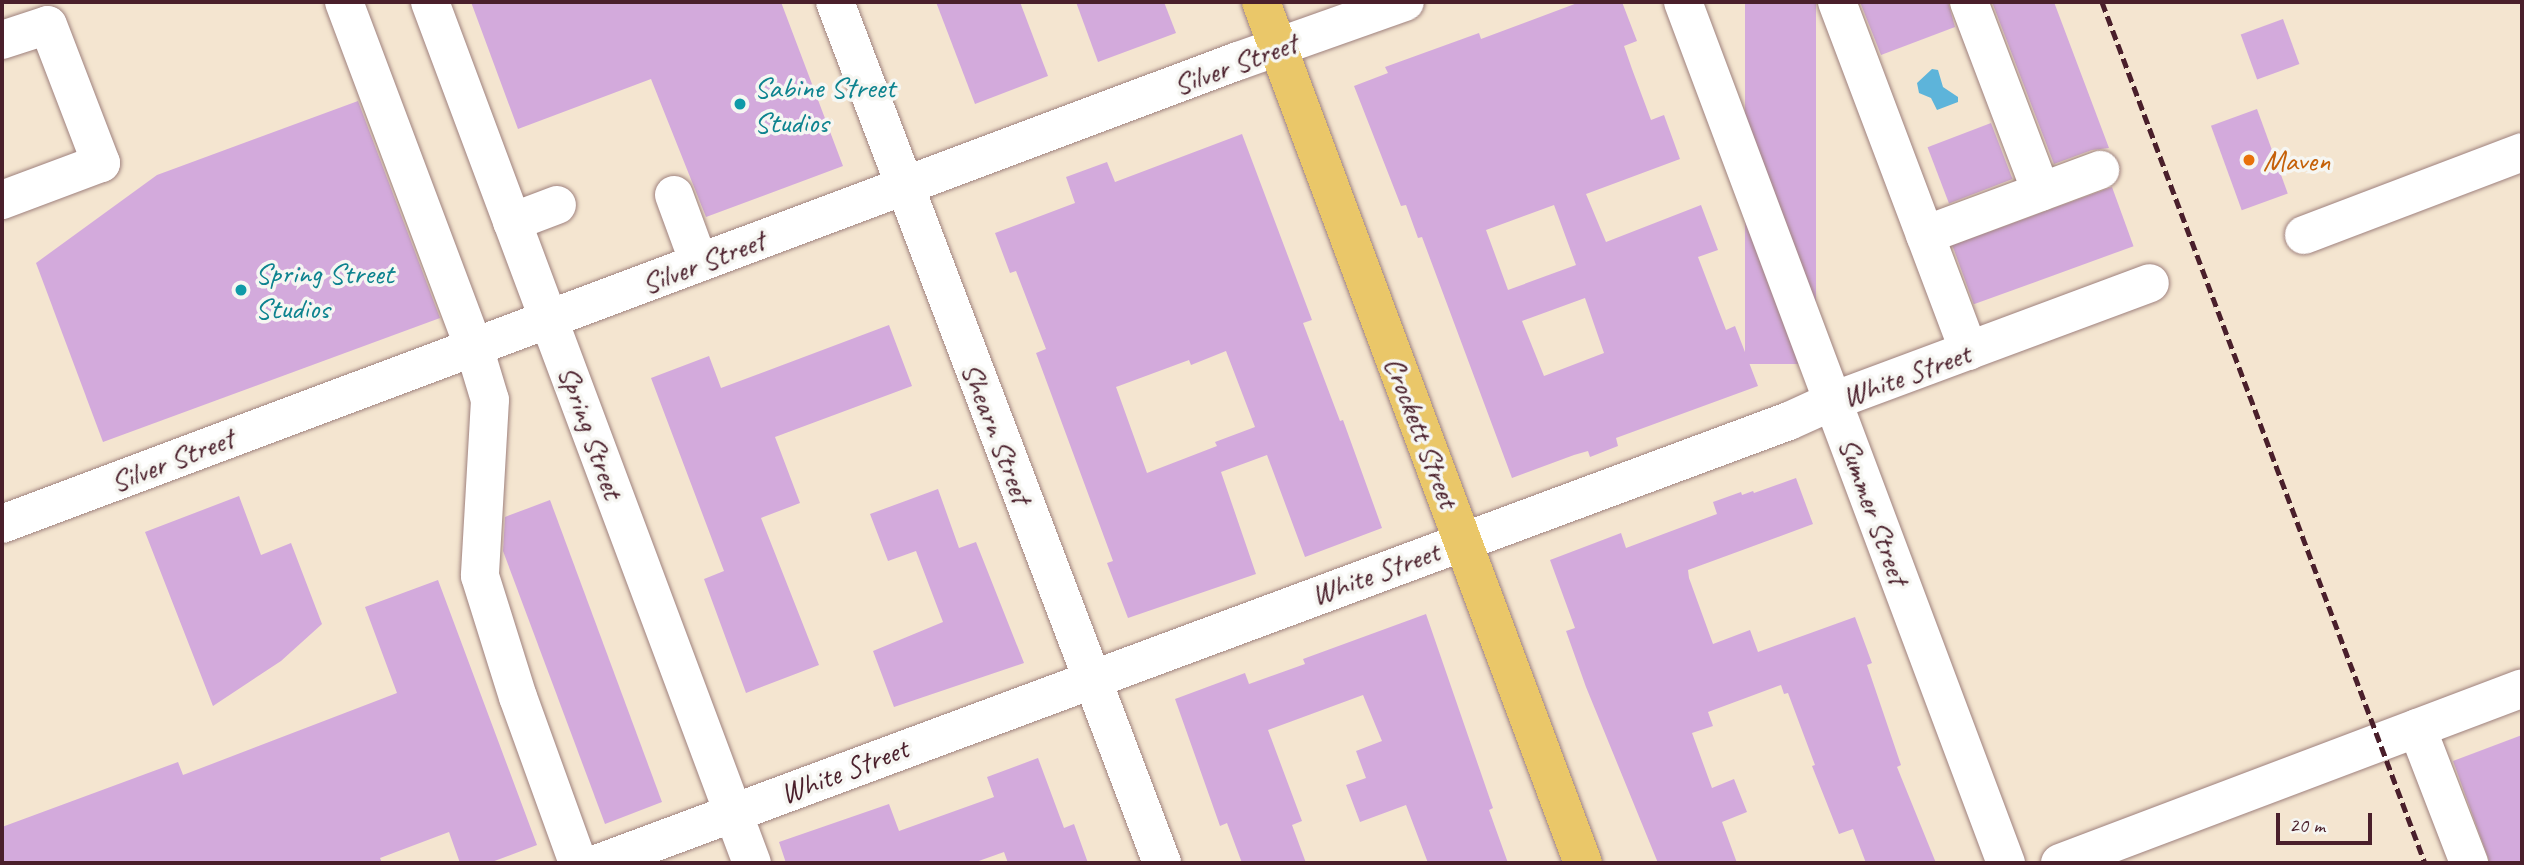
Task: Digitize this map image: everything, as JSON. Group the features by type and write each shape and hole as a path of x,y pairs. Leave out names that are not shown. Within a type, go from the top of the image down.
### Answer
{"main road":[{"name":"Crockett Street","path":"1261,2 1583,863"}],"street":[{"path":"344,2 474,347 490,400 480,576 518,696 578,863"},
{"name":"Spring Street","path":"430,2 752,863"},
{"name":"Shearn Street","path":"835,2 1162,863"},
{"name":"Silver Street","path":"2,524 904,186 1405,2"},
{"name":"Summer Street","path":"1684,2 2006,863"},
{"path":"1838,2 1969,351"},
{"path":"1969,2 2041,192"},
{"path":"2,40 48,25 101,163 2,200"},
{"path":"2304,235 2522,152"},
{"path":"1925,235 2100,170"},
{"path":"674,195 699,263"},
{"path":"512,222 557,205"},
{"name":"White Street","path":"599,863 1788,421 1833,401 2150,283"},
{"path":"2060,863 2522,688"},
{"path":"2417,728 2469,863"}],"water":[{"path":"1932,69 1938,70 1943,87 1958,97 1958,102 1937,110 1931,98 1919,93 1917,83"}],"building":[{"name":"Sabine Street Studios","path":"471,2 781,2 843,166 706,217 651,79 518,129"},
{"path":"936,2 1020,2 1048,76 975,104"},
{"path":"1076,2 1164,2 1176,33 1098,62"},
{"path":"1580,2 1622,2 1637,41 1624,46 1632,69 1651,120 1664,115 1680,159 1586,194 1606,242 1701,205 1718,250 1698,257 1726,330 1735,326 1758,386 1616,438 1618,446 1590,457 1588,451 1512,478 1422,237 1418,238 1406,205 1401,206 1354,86 1388,73 1385,67 1479,33 1481,39","holes":["1554,205 1576,265 1508,290 1486,230","1585,298 1604,353 1544,376 1522,321"]},
{"path":"1745,2 1816,2 1816,364 1745,364"},
{"path":"1860,2 1948,2 1955,27 1881,55"},
{"path":"1992,2 2054,2 2109,148 2092,150 2054,164"},
{"path":"2283,19 2299,64 2257,79 2241,34"},
{"name":"Spring Street Studios","path":"358,101 440,318 103,442 36,263 157,175"},
{"name":"Maven","path":"2257,109 2288,194 2242,210 2211,126"},
{"path":"1991,123 2013,179 1949,203 1928,147"},
{"path":"1242,134 1312,320 1303,323 1340,421 1343,420 1382,528 1305,557 1267,455 1221,472 1256,574 1128,618 1107,563 1113,561 1036,353 1046,349 1016,271 1010,273 995,233 1075,203 1066,177 1107,162 1115,182","holes":["1226,351 1255,427 1215,442 1217,446 1147,473 1116,387 1189,360 1191,365"]},
{"path":"2112,187 2134,246 1974,304 1952,245"},
{"path":"889,325 912,386 775,437 800,503 761,518 819,665 746,693 704,579 724,571 651,378 709,356 721,388"},
{"path":"1796,478 1813,524 1688,570 1713,644 1750,630 1758,652 1855,617 1872,663 1867,665 1901,765 1897,767 1936,863 1866,863 1853,829 1839,834 1812,766 1815,765 1788,693 1784,694 1781,685 1708,712 1713,726 1692,733 1712,788 1734,779 1747,812 1722,822 1737,863 1658,863 1586,687 1566,631 1575,628 1550,560 1621,533 1626,548 1717,514 1713,502 1741,492 1742,495 1753,491 1754,493"},
{"path":"938,489 959,548 976,542 1024,663 894,707 873,651 943,622 916,551 888,561 870,514"},
{"path":"239,496 261,555 291,543 322,624 281,661 213,706 145,532"},
{"path":"550,500 662,802 605,824 503,551 505,517"},
{"path":"438,580 537,845 489,863 460,863 449,832 380,858 382,863 2,863 2,827 178,762 183,775 397,693 365,607"},
{"path":"1426,614 1493,808 1489,810 1508,863 1428,863 1406,805 1360,822 1346,785 1366,778 1356,751 1382,741 1363,695 1268,730 1302,821 1292,825 1306,863 1242,863 1227,823 1220,826 1175,699 1245,673 1249,684 1305,664 1303,659"},
{"path":"2522,735 2522,863 2490,863 2453,761"},
{"path":"1038,758 1064,828 1074,824 1088,863 1008,863 1004,852 973,863 786,863 779,842 889,804 899,831 994,797 987,777"}],"railway":[{"path":"2102,2 2425,863"}],"place":[{"name":"Sabine Street Studios","path":"740,104"},
{"name":"Maven","path":"2249,160"},
{"name":"Spring Street Studios","path":"241,290"}]}
